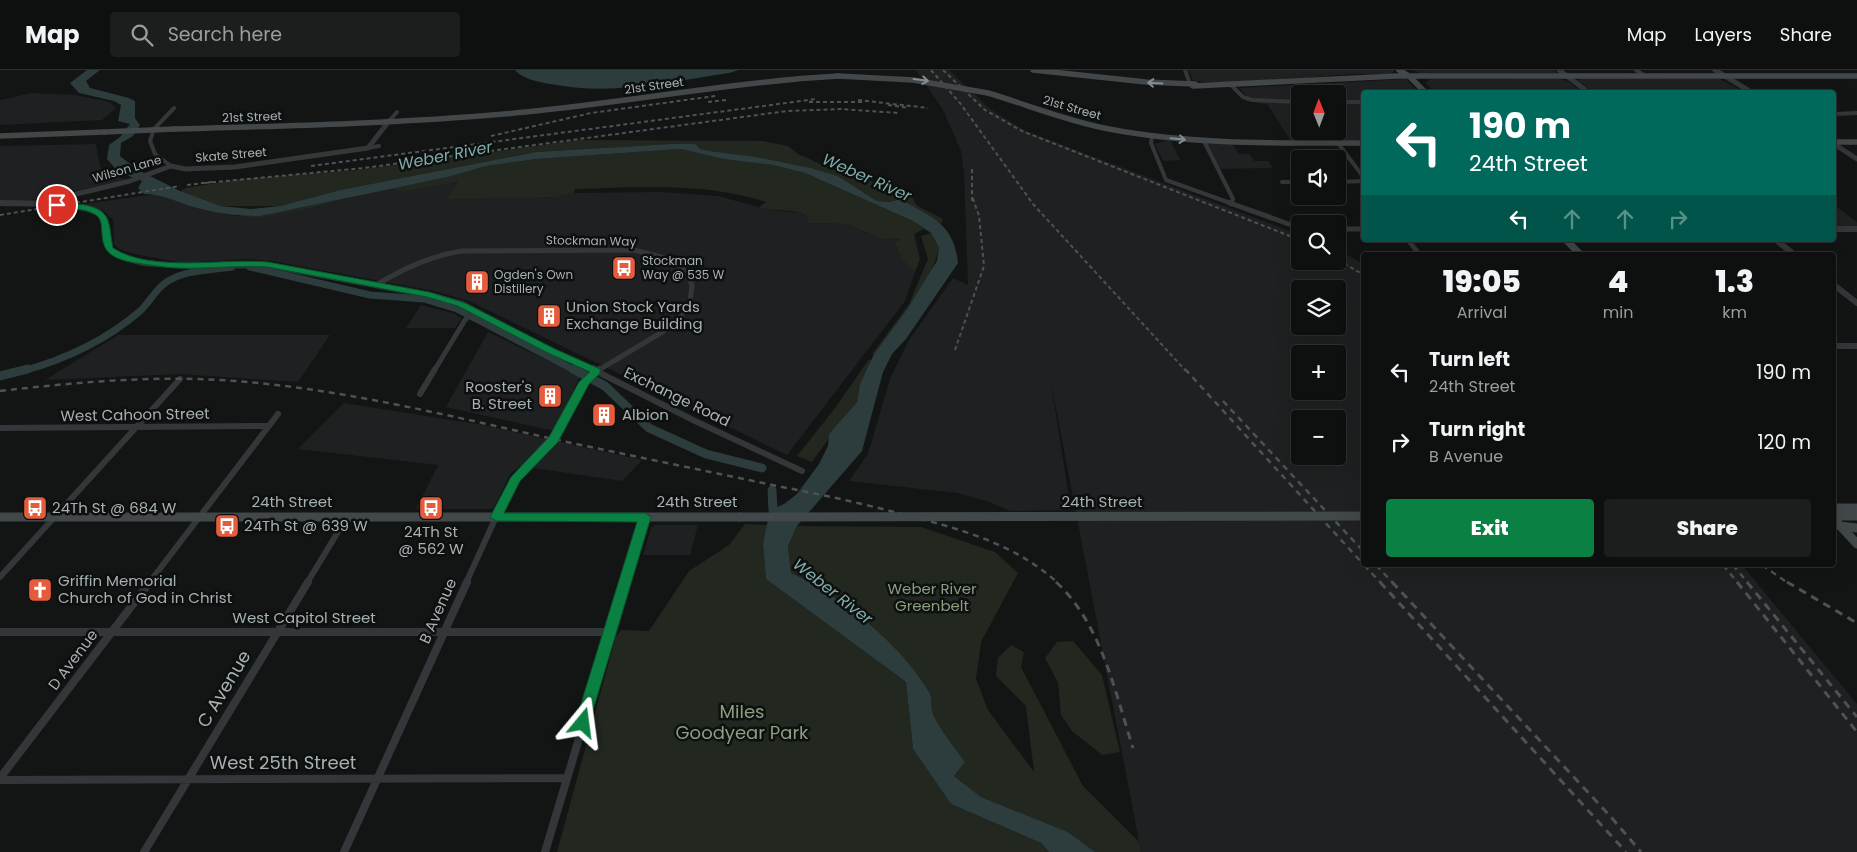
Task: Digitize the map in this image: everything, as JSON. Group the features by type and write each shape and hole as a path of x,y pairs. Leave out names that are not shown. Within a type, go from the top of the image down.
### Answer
{"main road":[{"path":"550,109 828,70"},
{"path":"1033,70 1140,82 1250,84"},
{"path":"1400,70 1408,73 1423,90"},
{"path":"1190,84 1193,86 1232,86 1408,73 1567,76 1857,76"},
{"name":"21st Street","path":"0,136 466,117 550,109 778,80 838,76 913,79 951,84 988,93 1088,124 1152,136 1204,141 1361,143"},
{"path":"1836,143 1857,142"},
{"path":"1568,242 1578,252"},
{"path":"1836,508 1857,508"},
{"name":"24th Street","path":"0,517 1361,516"},
{"path":"1836,520 1857,516"},
{"path":"1836,520 1857,528"},
{"path":"1836,520 1857,544"}],"street":[{"path":"1185,70 1190,84"},
{"path":"1559,70 1585,90"},
{"path":"1636,70 1646,76"},
{"path":"1715,70 1748,90"},
{"path":"1232,86 1243,96 1252,100 1291,102"},
{"path":"1346,102 1361,102"},
{"path":"171,166 154,153 151,143 155,126 174,108"},
{"path":"368,148 397,112"},
{"path":"1836,114 1857,113"},
{"path":"1152,136 1151,144 1166,180 1291,225"},
{"path":"1204,141 1233,199 1231,204"},
{"path":"1338,143 1361,176"},
{"path":"1836,144 1857,159"},
{"name":"Skate Street","path":"171,166 202,169 235,166 379,146"},
{"name":"Wilson Lane","path":"0,204 48,205 68,196 130,181 171,166"},
{"path":"1346,181 1361,180"},
{"path":"1282,182 1291,182"},
{"name":"Exchange Road","path":"48,205 87,208 101,214 105,222 105,236 109,249 119,256 130,259 178,266 245,263 268,265 429,295 462,304 594,373 802,471"},
{"path":"1346,229 1361,229"},
{"path":"1836,229 1857,229"},
{"path":"1410,242 1418,252"},
{"path":"1779,242 1791,252"},
{"name":"Stockman Way","path":"376,285 414,264 446,253 462,251 634,250 652,253 677,264 690,276 692,282 693,290 684,314 672,326 594,373"},
{"path":"1836,287 1857,303"},
{"path":"420,394 464,320 474,311"},
{"path":"1836,346 1857,346"},
{"name":"B Avenue","path":"344,852 515,479 554,439 584,382 594,373"},
{"path":"0,577 180,379"},
{"name":"D Avenue","path":"0,779 278,414"},
{"name":"West Cahoon Street","path":"0,428 269,426"},
{"name":"C Avenue","path":"144,852 347,517"},
{"path":"545,852 609,632 645,517"},
{"name":"West Capitol Street","path":"0,632 609,632"},
{"name":"West 25th Street","path":"0,779 567,778"}],"shaded area":[{"path":"87,70 100,70 86,81 90,88 135,101 135,118 140,125 133,136 121,143 120,156 138,170 180,191 221,206 251,209 280,206 340,190 536,152 696,144 700,149 757,157 811,168 838,176 877,201 890,202 900,199 939,223 952,239 958,263 906,339 892,354 883,372 862,451 797,526 788,546 791,573 829,594 849,608 904,657 930,694 932,711 936,720 965,762 954,776 981,797 1068,832 1095,852 1049,852 1041,843 951,804 913,749 906,682 766,579 763,544 770,510 784,504 797,494 819,464 828,446 829,434 857,402 860,384 874,354 908,308 937,261 939,248 931,233 913,221 805,173 773,165 723,159 681,149 536,159 486,166 448,177 260,216 216,212 190,206 162,196 144,194 138,188 142,181 118,172 107,159 109,145 120,137 130,124 118,121 121,105 114,101 79,93 70,83"},
{"path":"515,70 739,70 662,84 595,89 541,82 526,78"},
{"path":"916,70 949,70 990,109 1026,131 1291,232 1291,270 1346,270 1346,254 1361,262 1361,567 1744,567 1857,704 1857,852 1141,852 1050,377 1071,510 1010,511 987,501 957,493 849,481 868,454 890,379 909,340 953,278 968,285 964,173 961,151 943,110"},
{"path":"1188,70 1394,71 1391,74 1353,74 1248,82 1202,82 1193,80"},
{"path":"1412,70 1554,70 1557,73 1423,74"},
{"path":"1580,78 1720,79 1741,90 1591,90 1578,81"},
{"path":"1406,79 1416,90 1361,90 1361,140 1346,140 1346,85 1295,85"},
{"path":"1431,79 1560,79 1568,81 1579,90 1433,90 1425,83"},
{"path":"1291,85 1291,140 1290,140 1268,105 1250,101 1240,88"},
{"path":"31,93 76,95 110,102 116,108 102,120 0,125 0,100"},
{"path":"1171,141 1180,160 1163,161 1155,144"},
{"path":"96,144 100,167 107,174 126,179 47,198 0,201 0,146"},
{"path":"1207,144 1233,144 1239,154 1250,154 1254,161 1268,161 1273,168 1220,169"},
{"path":"459,182 446,198 558,197 569,193 661,192 718,196 770,210 800,213 808,218 808,223 847,224 884,240 895,238 900,241 903,261 915,272 905,301 787,455 469,301 434,291 272,261 247,259 183,263 134,254 119,249 114,244 113,220 105,212 93,207 77,205 156,194 192,206 238,216 312,208 365,193 392,189 404,192"},
{"path":"1836,206 1857,222 1857,226 1836,226"},
{"path":"421,305 452,313 462,318 455,328 406,328"},
{"path":"488,332 580,376 554,431 446,407"},
{"path":"118,335 330,335 298,382 181,374 45,380"},
{"path":"344,403 483,425 642,460 622,481 520,466 510,474 493,509 416,509 438,465 298,449"},
{"path":"655,525 698,525 690,555 643,555 651,528"}],"green space":[{"path":"580,140 763,141 788,146 798,154 834,170 860,175 880,186 906,192 912,196 916,205 943,219 941,224 900,199 890,202 877,201 838,176 811,168 757,157 700,149 696,144 536,152 340,190 280,206 221,206 180,191 186,188 241,179 358,170"},
{"path":"681,149 723,159 773,165 805,173 913,221 924,229 914,234 920,259 915,272 903,261 895,243 900,240 895,238 884,240 847,224 808,223 808,218 798,212 765,209 759,207 766,202 719,191 671,187 623,187 575,189 574,193 558,197 446,199 458,182 404,192 392,189 386,190 448,177 486,166 536,159"},
{"path":"386,190 349,198 365,193"},
{"path":"349,198 312,208 259,218 238,216 260,216"},
{"path":"931,233 939,248 929,275 902,317 874,354 872,354 909,304 928,259 921,236"},
{"path":"869,359 872,361 860,384 857,402 812,462 797,456 835,408"},
{"name":"Miles Goodyear Park","path":"745,524 768,525 763,544 766,579 906,682 913,749 951,804 1041,843 1049,852 557,852 616,636 621,630 649,631 689,571 729,545"},
{"name":"Weber River Greenbelt","path":"797,526 921,527 995,552 1018,573 981,642 976,679 988,710 1034,772 1026,706 996,676 998,658 1011,645 1024,652 1021,667 1083,786 1139,842 1141,852 1095,852 1068,832 981,797 954,776 965,762 947,739 932,711 930,694 904,657 849,608 829,594 791,573 788,546"},
{"path":"1073,641 1102,675 1120,752 1102,755 1072,731 1061,715 1058,683 1045,658 1057,642"}],"waterway":[{"path":"23,371 55,361 99,340 139,312 156,291 175,277 199,271 232,267"},
{"path":"250,267 370,295 424,299 457,309 576,371"},
{"path":"0,376 28,369"},
{"path":"573,369 605,386 649,428 706,454 762,468"},
{"path":"772,490 773,510 779,519"}],"railway":[{"path":"931,70 960,103 1033,204 1186,371"},
{"path":"943,70 985,110 1022,131 1291,236"},
{"path":"491,136 591,113 715,96"},
{"path":"311,166 816,99"},
{"path":"708,102 727,100"},
{"path":"858,100 928,108"},
{"path":"809,102 864,102"},
{"path":"888,105 909,108"},
{"path":"205,183 364,168 787,111 841,109 899,113"},
{"path":"972,169 972,196"},
{"path":"187,185 212,182"},
{"path":"0,215 180,186"},
{"path":"955,350 984,266 979,216 972,196"},
{"path":"972,196 972,202"},
{"path":"1346,265 1361,273"},
{"path":"1185,369 1361,562"},
{"path":"0,391 117,380 205,379 280,385 416,408 830,497 930,521 969,533 1007,549 1025,558 1058,583"},
{"path":"1223,401 1361,549"},
{"path":"1366,567 1381,583"},
{"path":"1378,567 1393,583"},
{"path":"1725,567 1738,583"},
{"path":"1735,567 1748,583"},
{"path":"1765,567 1788,583"},
{"path":"1056,582 1084,617 1105,659 1133,748"},
{"path":"1380,582 1626,852"},
{"path":"1392,582 1611,817 1641,852"},
{"path":"1737,582 1857,732"},
{"path":"1747,582 1857,717"},
{"path":"1787,582 1857,623"}],"place":[{"name":"Stockman Way @ 535 W","path":"624,268"},
{"name":"Ogden's Own Distillery","path":"477,282"},
{"name":"Union Stock Yards Exchange Building","path":"549,316"},
{"name":"Rooster's B. Street","path":"550,396"},
{"name":"Albion","path":"604,415"},
{"name":"24Th St @ 684 W","path":"35,508"},
{"name":"24Th St @ 562 W","path":"431,508"},
{"name":"24Th St @ 639 W","path":"227,526"},
{"name":"Griffin Memorial Church of God in Christ","path":"40,590"}],"route":[{"path":"57,205 87,208 101,214 105,222 107,245 109,249 119,256 178,266 245,263 268,265 429,295 462,304 552,351 596,371 584,382 554,439 515,479 496,517 645,517 583,723"}],"water label":[{"name":"Weber River","path":"445,155"},
{"name":"Weber River","path":"867,177"},
{"name":"Weber River","path":"833,591"}]}
